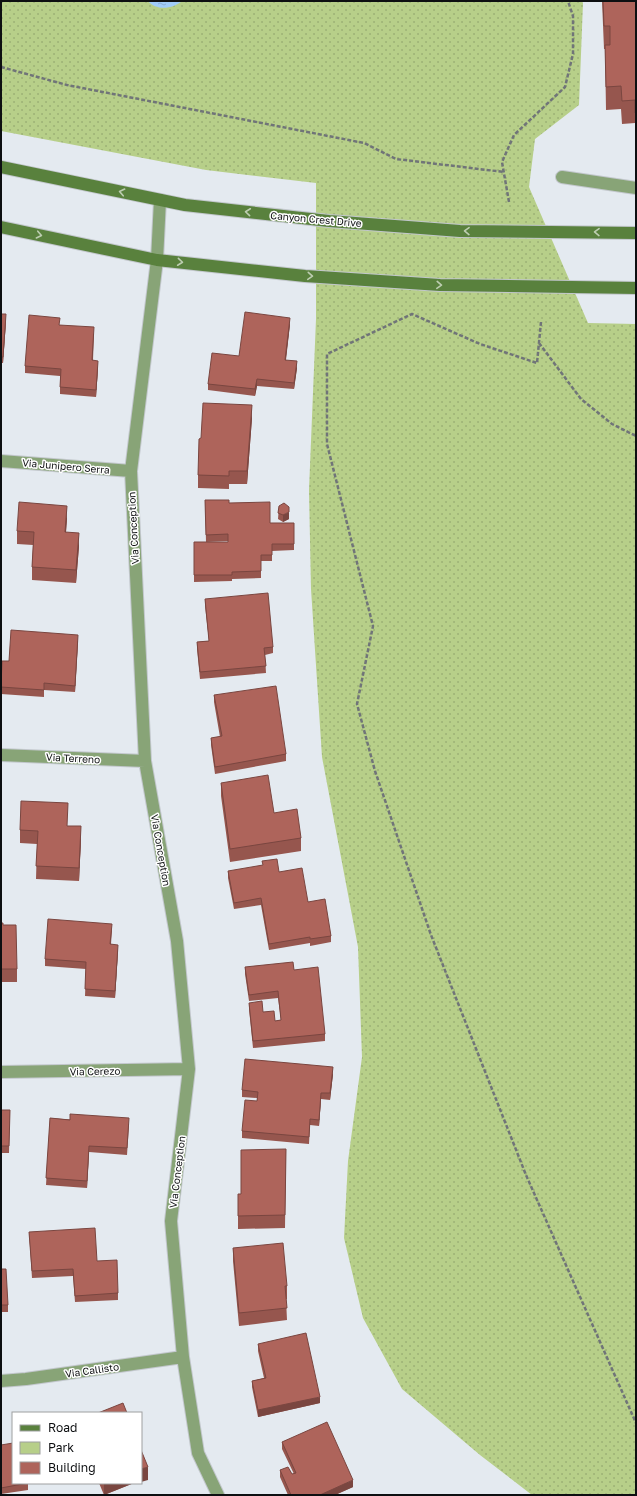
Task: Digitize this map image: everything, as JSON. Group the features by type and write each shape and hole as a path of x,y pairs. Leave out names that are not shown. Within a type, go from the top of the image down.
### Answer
{"main road":[{"name":"Canyon Crest Drive","path":"1,167 185,205 329,221 452,230 636,233"},
{"path":"1,227 157,260 305,276 440,286 636,288"}],"street":[{"path":"562,177 636,188"},
{"name":"Via Conception","path":"160,200 157,260 130,471 145,761 177,941 189,1069 171,1221 183,1357 198,1452 218,1495"},
{"name":"Via Junipero Serra","path":"1,461 130,471"},
{"name":"Via Terreno","path":"1,755 145,761"},
{"name":"Via Cerezo","path":"1,1072 189,1069"},
{"name":"Via Callisto","path":"1,1381 26,1379 183,1357"}],"path":[{"path":"509,202 502,162 514,135 565,87 573,54 573,16 568,1"},
{"path":"1,67 67,85 364,143 396,159 504,172"},
{"path":"541,322 537,363 480,344 412,314 326,354 327,444 373,626 357,704 375,771 431,936 523,1168 636,1423"},
{"path":"539,343 581,399 612,424 636,436"}],"green space":[{"path":"1,1 582,1 583,3 579,105 535,139 529,187 588,323 636,324 636,1495 532,1495 480,1455 402,1389 363,1318 344,1238 348,1161 362,1057 358,947 322,757 311,589 309,490 316,319 316,183 206,170 1,131"}],"water":[{"path":"148,1 182,1 174,6 160,8"}],"building":[{"path":"603,1 636,1 636,113 635,100 622,101 621,86 606,87 605,45 610,45 610,26 604,26"},
{"path":"245,312 290,318 285,360 297,361 294,383 257,379 255,389 208,384 212,353 239,356"},
{"path":"1,314 6,314 3,357 1,357"},
{"path":"29,315 60,318 59,325 94,327 92,360 98,361 96,390 60,387 61,369 25,366"},
{"path":"203,403 252,405 247,471 229,471 229,476 198,475 199,439 201,438"},
{"path":"205,500 229,500 229,503 270,502 270,523 294,523 294,544 272,544 272,555 261,555 261,571 232,572 232,575 194,575 194,542 228,542 228,534 206,535"},
{"path":"19,502 67,506 65,532 79,533 76,570 32,567 34,532 17,531"},
{"path":"284,503 289,507 289,512 283,515 278,513 279,506"},
{"path":"268,593 273,647 264,648 266,666 200,672 197,642 209,641 205,599"},
{"path":"11,630 78,635 75,686 44,683 44,690 1,687 2,661 9,661"},
{"path":"276,686 286,754 215,767 211,738 222,736 214,695"},
{"path":"268,775 274,813 297,809 301,838 230,849 221,783"},
{"path":"21,801 68,803 67,826 81,826 79,868 36,866 38,831 20,830"},
{"path":"277,859 279,872 302,868 308,902 325,899 331,936 310,939 310,937 269,944 261,898 234,903 228,871 263,865 262,861"},
{"path":"48,919 112,924 110,944 118,945 115,991 85,989 86,962 45,959"},
{"path":"1,923 3,923 3,925 16,925 17,969 1,969"},
{"path":"293,962 294,970 318,967 325,1034 253,1041 249,1003 262,1001 263,1012 274,1011 275,1021 281,1020 278,991 249,995 245,967"},
{"path":"245,1059 333,1067 330,1093 321,1093 319,1120 310,1119 309,1137 242,1131 245,1100 257,1101 258,1092 242,1090"},
{"path":"1,1110 10,1110 9,1146 1,1146"},
{"path":"70,1114 129,1118 127,1148 89,1146 87,1181 46,1178 50,1118 70,1120"},
{"path":"286,1149 285,1215 238,1216 238,1194 241,1194 241,1150"},
{"path":"95,1228 97,1261 117,1260 118,1293 75,1296 73,1269 32,1271 29,1232"},
{"path":"283,1243 287,1286 285,1286 287,1308 239,1313 233,1248"},
{"path":"1,1269 6,1269 8,1305 1,1305"},
{"path":"306,1333 320,1397 258,1410 252,1381 266,1378 258,1344"},
{"path":"123,1403 127,1412 100,1412"},
{"path":"327,1422 353,1480 320,1495 291,1495 280,1470 288,1467 292,1474 296,1473 282,1442"},
{"path":"12,1443 12,1484 23,1484 1,1488 1,1445"},
{"path":"142,1452 148,1467 142,1469"}]}
